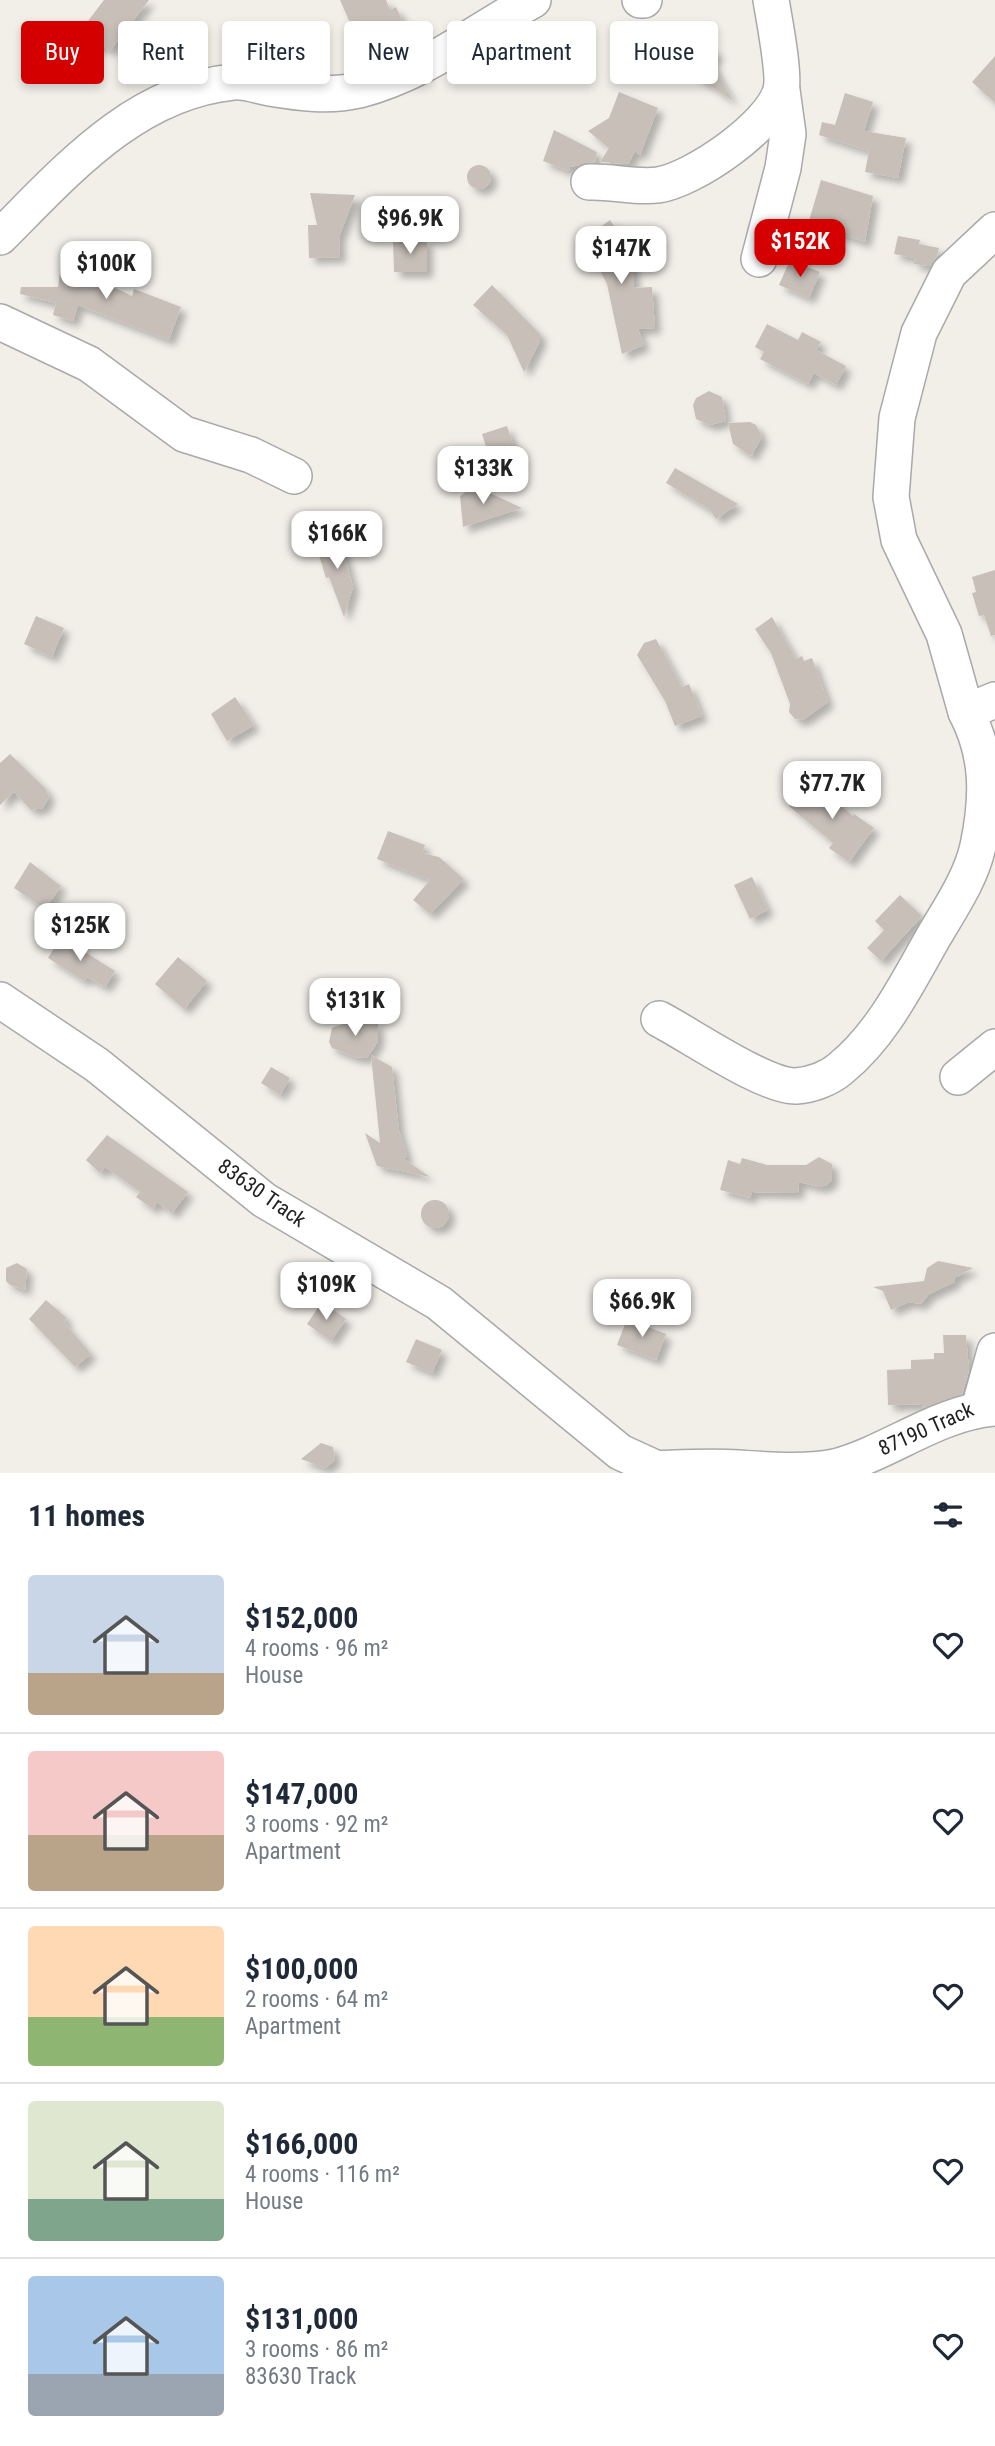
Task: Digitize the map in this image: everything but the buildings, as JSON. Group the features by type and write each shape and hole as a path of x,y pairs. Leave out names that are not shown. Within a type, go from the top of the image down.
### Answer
{"street":[{"path":"0,237 71,163 149,107 191,90 236,81 309,95 356,90 407,75 533,0"},
{"path":"759,259 783,168 788,134 771,0"},
{"path":"589,182 657,185 702,170 731,148 767,113 782,90"},
{"path":"659,1018 744,1068 770,1080 793,1086 822,1080 839,1070 877,1031 894,1006 973,865 985,806 986,775 978,735 980,706 899,540 893,522 892,486 897,418 919,333 949,273 995,230"},
{"path":"0,322 89,364 184,435 251,455 295,476"},
{"name":"83630 Track","path":"0,1000 97,1065 264,1200 439,1303 620,1452 659,1471"},
{"path":"958,1077 995,1047"},
{"name":"87190 Track","path":"659,1471 721,1467 788,1472 832,1468 854,1461 935,1422 987,1409 995,1351"}]}
